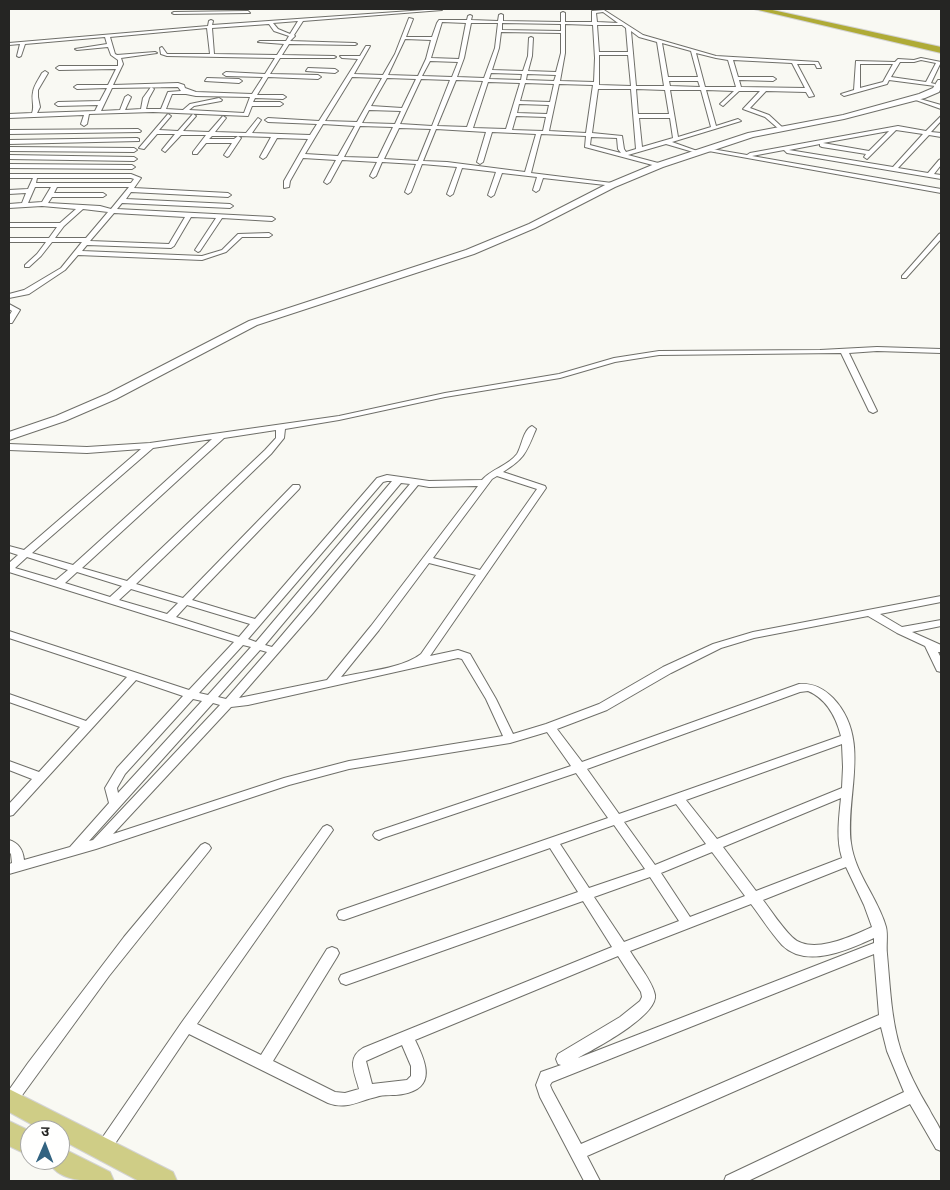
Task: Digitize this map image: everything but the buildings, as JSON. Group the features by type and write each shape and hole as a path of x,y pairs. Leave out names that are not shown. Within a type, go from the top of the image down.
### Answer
{"highway":[{"path":"758,9 941,50"},
{"path":"788,9 941,42"}],"main road":[{"path":"9,436 143,382 227,334 253,323 470,252 532,226 612,185 660,165 780,128 844,117 915,98 936,90 938,84"},
{"path":"9,1100 164,1181"},
{"path":"70,1164 101,1181"}],"street":[{"path":"328,18 331,9"},
{"path":"9,44 160,30 162,35 191,34 194,33 192,28 210,26 440,10"},
{"path":"660,165 587,146 596,85 597,53 594,12 601,11 636,34 693,51 730,59 816,62 819,68"},
{"path":"174,13 248,12"},
{"path":"185,18 215,13"},
{"path":"212,51 210,26 215,13"},
{"path":"546,132 563,52 562,13"},
{"path":"531,23 532,14"},
{"path":"470,128 488,80 500,31 501,15"},
{"path":"408,192 461,60 470,18"},
{"path":"373,176 428,59 439,22 470,18 501,22 625,26"},
{"path":"327,182 369,108 404,38 411,19"},
{"path":"9,116 143,110 244,115 248,113 250,104 258,89 302,20"},
{"path":"270,22 276,30 293,36"},
{"path":"625,26 639,150"},
{"path":"500,31 531,35 563,32"},
{"path":"143,32 146,40"},
{"path":"97,113 121,62 113,51 107,35"},
{"path":"509,130 530,56 531,35"},
{"path":"404,38 435,39"},
{"path":"659,40 676,139"},
{"path":"260,42 356,44"},
{"path":"19,56 18,50 23,43"},
{"path":"286,187 287,181 312,137 368,47"},
{"path":"113,51 145,48"},
{"path":"162,48 165,55 222,49"},
{"path":"77,49 155,53"},
{"path":"266,50 284,50 361,58"},
{"path":"212,51 280,56 334,57"},
{"path":"693,51 714,128"},
{"path":"597,53 629,54"},
{"path":"428,59 461,60"},
{"path":"730,59 739,88"},
{"path":"844,94 885,83 896,60 915,61 919,59 938,61 939,63 938,84 888,78"},
{"path":"210,61 313,64"},
{"path":"766,61 777,89"},
{"path":"351,75 557,82 669,91 739,88 777,89 809,93 794,62"},
{"path":"857,90 858,62 895,63"},
{"path":"59,68 120,67"},
{"path":"253,68 334,71"},
{"path":"490,71 559,74"},
{"path":"34,115 37,107 34,93 45,73"},
{"path":"226,74 318,77"},
{"path":"736,78 773,79"},
{"path":"113,80 165,79"},
{"path":"667,79 701,80"},
{"path":"207,80 244,82"},
{"path":"254,82 263,82"},
{"path":"77,87 178,85 182,86 185,92"},
{"path":"203,87 212,88"},
{"path":"723,104 739,88"},
{"path":"143,110 151,89"},
{"path":"249,89 258,89"},
{"path":"765,89 746,109 767,116 780,128"},
{"path":"163,110 170,93 185,92 283,97"},
{"path":"185,111 192,105 211,101 233,100 244,96"},
{"path":"122,111 128,97"},
{"path":"915,98 941,107"},
{"path":"516,102 553,104"},
{"path":"58,104 102,103"},
{"path":"250,104 280,104"},
{"path":"369,108 404,110"},
{"path":"84,124 87,113"},
{"path":"513,114 550,116"},
{"path":"36,131 44,115"},
{"path":"142,148 168,116"},
{"path":"165,150 193,116"},
{"path":"636,116 673,116"},
{"path":"195,153 223,118"},
{"path":"894,169 941,118"},
{"path":"248,135 258,120"},
{"path":"268,120 619,136 623,155"},
{"path":"623,155 738,121"},
{"path":"742,156 894,129 904,128 941,135"},
{"path":"480,162 490,129"},
{"path":"860,164 894,129"},
{"path":"24,205 36,175 64,131"},
{"path":"9,132 138,132"},
{"path":"155,132 312,137"},
{"path":"528,174 539,132"},
{"path":"227,154 240,135"},
{"path":"263,157 274,136"},
{"path":"836,147 844,138"},
{"path":"9,142 137,140"},
{"path":"204,141 236,142"},
{"path":"667,142 702,152 742,156 941,191"},
{"path":"814,143 870,153"},
{"path":"9,149 134,150"},
{"path":"779,150 941,177"},
{"path":"302,156 419,162 500,170 612,185"},
{"path":"9,157 134,159"},
{"path":"930,175 941,161"},
{"path":"9,166 132,167"},
{"path":"450,194 460,166"},
{"path":"491,195 500,170"},
{"path":"536,190 541,175"},
{"path":"9,176 131,176 138,178 132,188 77,253 54,276 26,292 9,297"},
{"path":"44,204 55,185"},
{"path":"9,192 55,185 228,195"},
{"path":"50,194 104,195"},
{"path":"121,201 230,206"},
{"path":"9,206 44,204 47,206 81,207 112,211 220,218 272,219"},
{"path":"28,266 62,225 81,207"},
{"path":"9,240 50,240 171,246 189,216"},
{"path":"198,250 220,218"},
{"path":"9,225 62,225"},
{"path":"77,253 202,258 224,252 240,235 269,235"},
{"path":"904,277 941,235"},
{"path":"9,306 16,310 9,321"},
{"path":"9,447 87,450 150,446 338,418 445,395 560,376 635,356 659,353 877,349 941,351"},
{"path":"844,351 872,411"},
{"path":"113,600 268,452 280,438 281,426"},
{"path":"332,682 489,477 522,453 532,429"},
{"path":"59,583 223,434"},
{"path":"9,569 150,446"},
{"path":"417,662 430,650 542,488 496,473"},
{"path":"115,803 111,788 115,780 257,623 380,480 387,478 442,485 485,483"},
{"path":"73,851 258,646 398,480"},
{"path":"96,844 274,651 415,482"},
{"path":"169,618 296,488"},
{"path":"9,549 257,623"},
{"path":"427,560 483,574"},
{"path":"9,569 274,651"},
{"path":"9,845 17,852 14,868 96,844 236,797 349,765 510,738 550,727 603,707 667,670 717,646 753,635 941,599"},
{"path":"869,612 901,631 941,649"},
{"path":"901,631 941,624"},
{"path":"9,634 191,695 228,703 248,701 458,654 466,656 491,699 510,738"},
{"path":"929,644 941,668"},
{"path":"9,812 133,676"},
{"path":"378,835 690,730 799,688 809,688 820,694 835,708 843,723 847,738 850,770 845,842 849,861 874,912 880,929 886,1018 895,1056 913,1095 941,1144"},
{"path":"9,698 89,726"},
{"path":"550,727 653,871 688,924"},
{"path":"344,915 847,738"},
{"path":"9,766 41,778"},
{"path":"346,979 653,871 848,790"},
{"path":"678,798 787,941 799,949 812,951 828,949 867,936 880,929"},
{"path":"103,1149 187,1026 327,830"},
{"path":"553,843 647,990 649,998 644,1008 614,1029 563,1059"},
{"path":"9,1100 160,899 205,848"},
{"path":"367,1093 360,1070 359,1062 361,1057 621,949 849,861"},
{"path":"592,1181 545,1092 543,1080 546,1077 880,946"},
{"path":"264,1063 332,953"},
{"path":"577,1153 886,1018"},
{"path":"187,1026 342,1100 348,1100 375,1090 408,1086 416,1082 420,1076 419,1068 406,1038"},
{"path":"732,1181 913,1095"}]}
